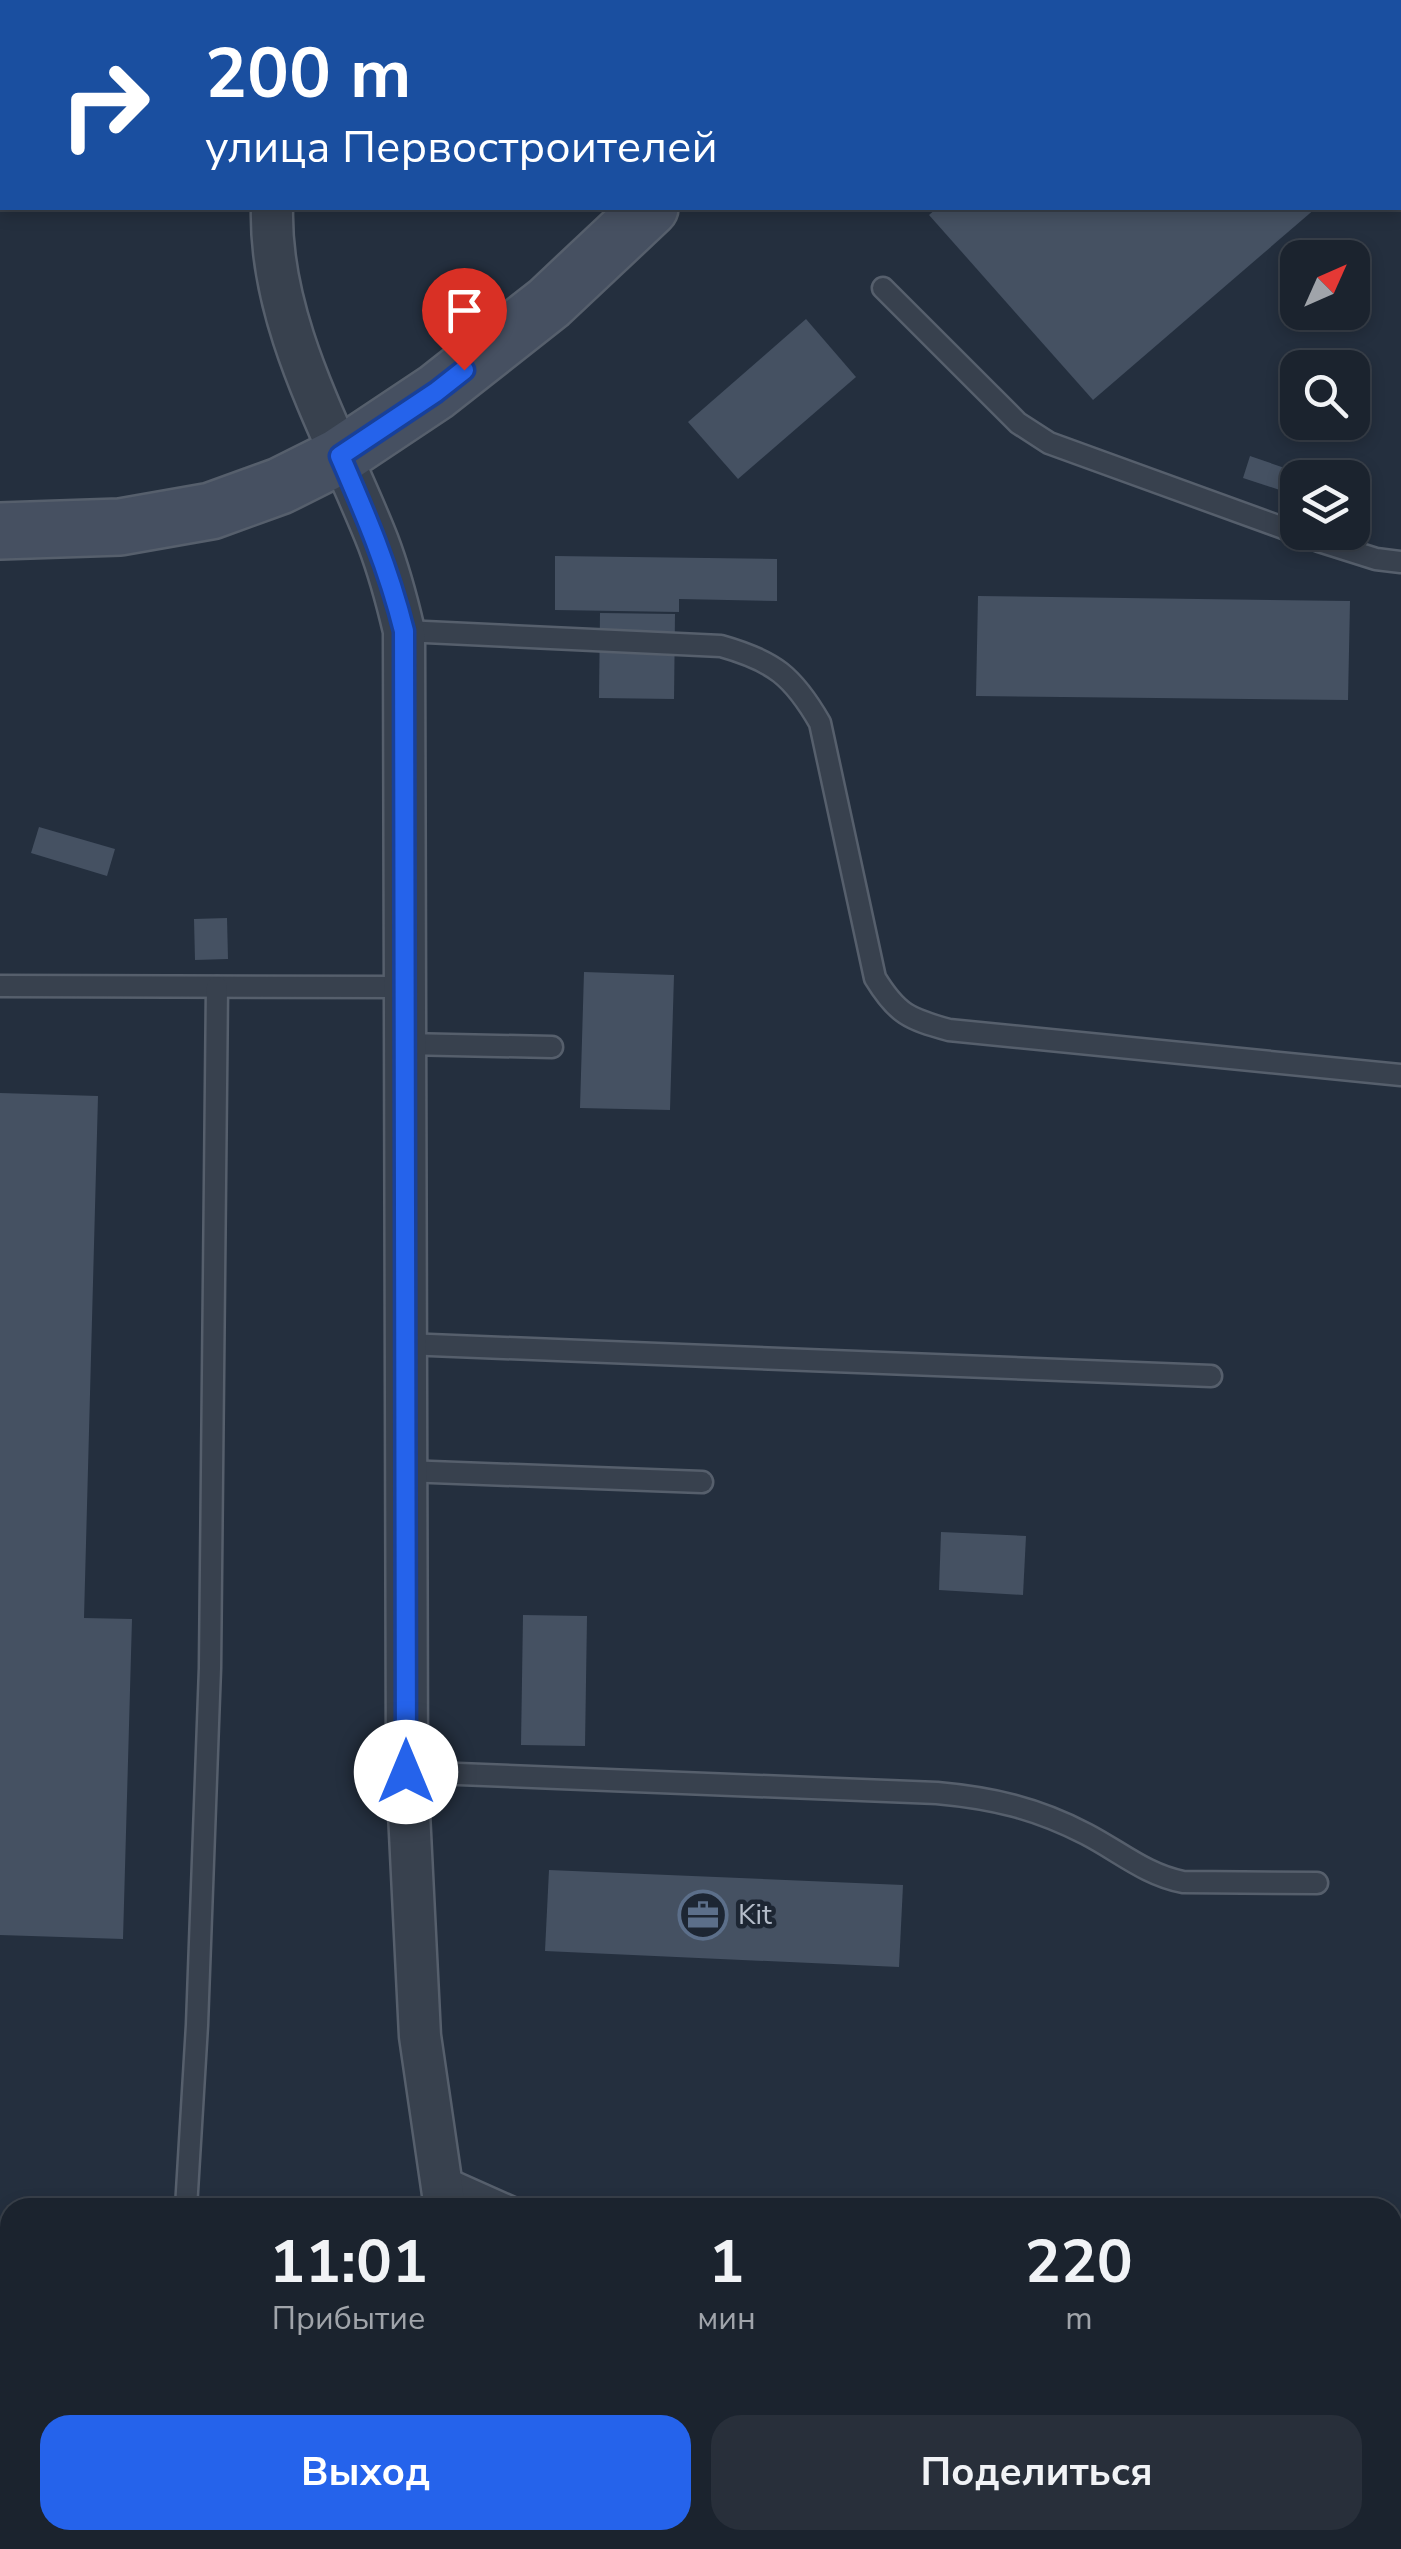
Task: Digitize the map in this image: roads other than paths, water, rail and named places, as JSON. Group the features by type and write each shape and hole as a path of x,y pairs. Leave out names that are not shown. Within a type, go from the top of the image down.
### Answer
{"street":[{"path":"272,210 275,269 289,328 387,568 404,631 406,1772 420,2036 443,2192"},
{"path":"0,531 120,527 211,511 280,486 340,456 436,392 549,303 648,210"}],"lane":[{"path":"883,288 1018,424 1049,443 1319,541 1376,559 1401,562"},
{"path":"404,631 721,646 751,654 780,670 806,699 820,724 875,978 891,1004 918,1022 949,1030 1401,1075"},
{"path":"0,986 404,987"},
{"path":"187,2198 210,1668 217,986"},
{"path":"404,1044 552,1046"},
{"path":"405,1344 1211,1376"},
{"path":"405,1471 702,1482"},
{"path":"406,1772 986,1798 1046,1816 1087,1834 1166,1879 1317,1883"},
{"path":"443,2192 469,2198"}],"place":[{"name":"Kit","path":"703,1915"}]}
